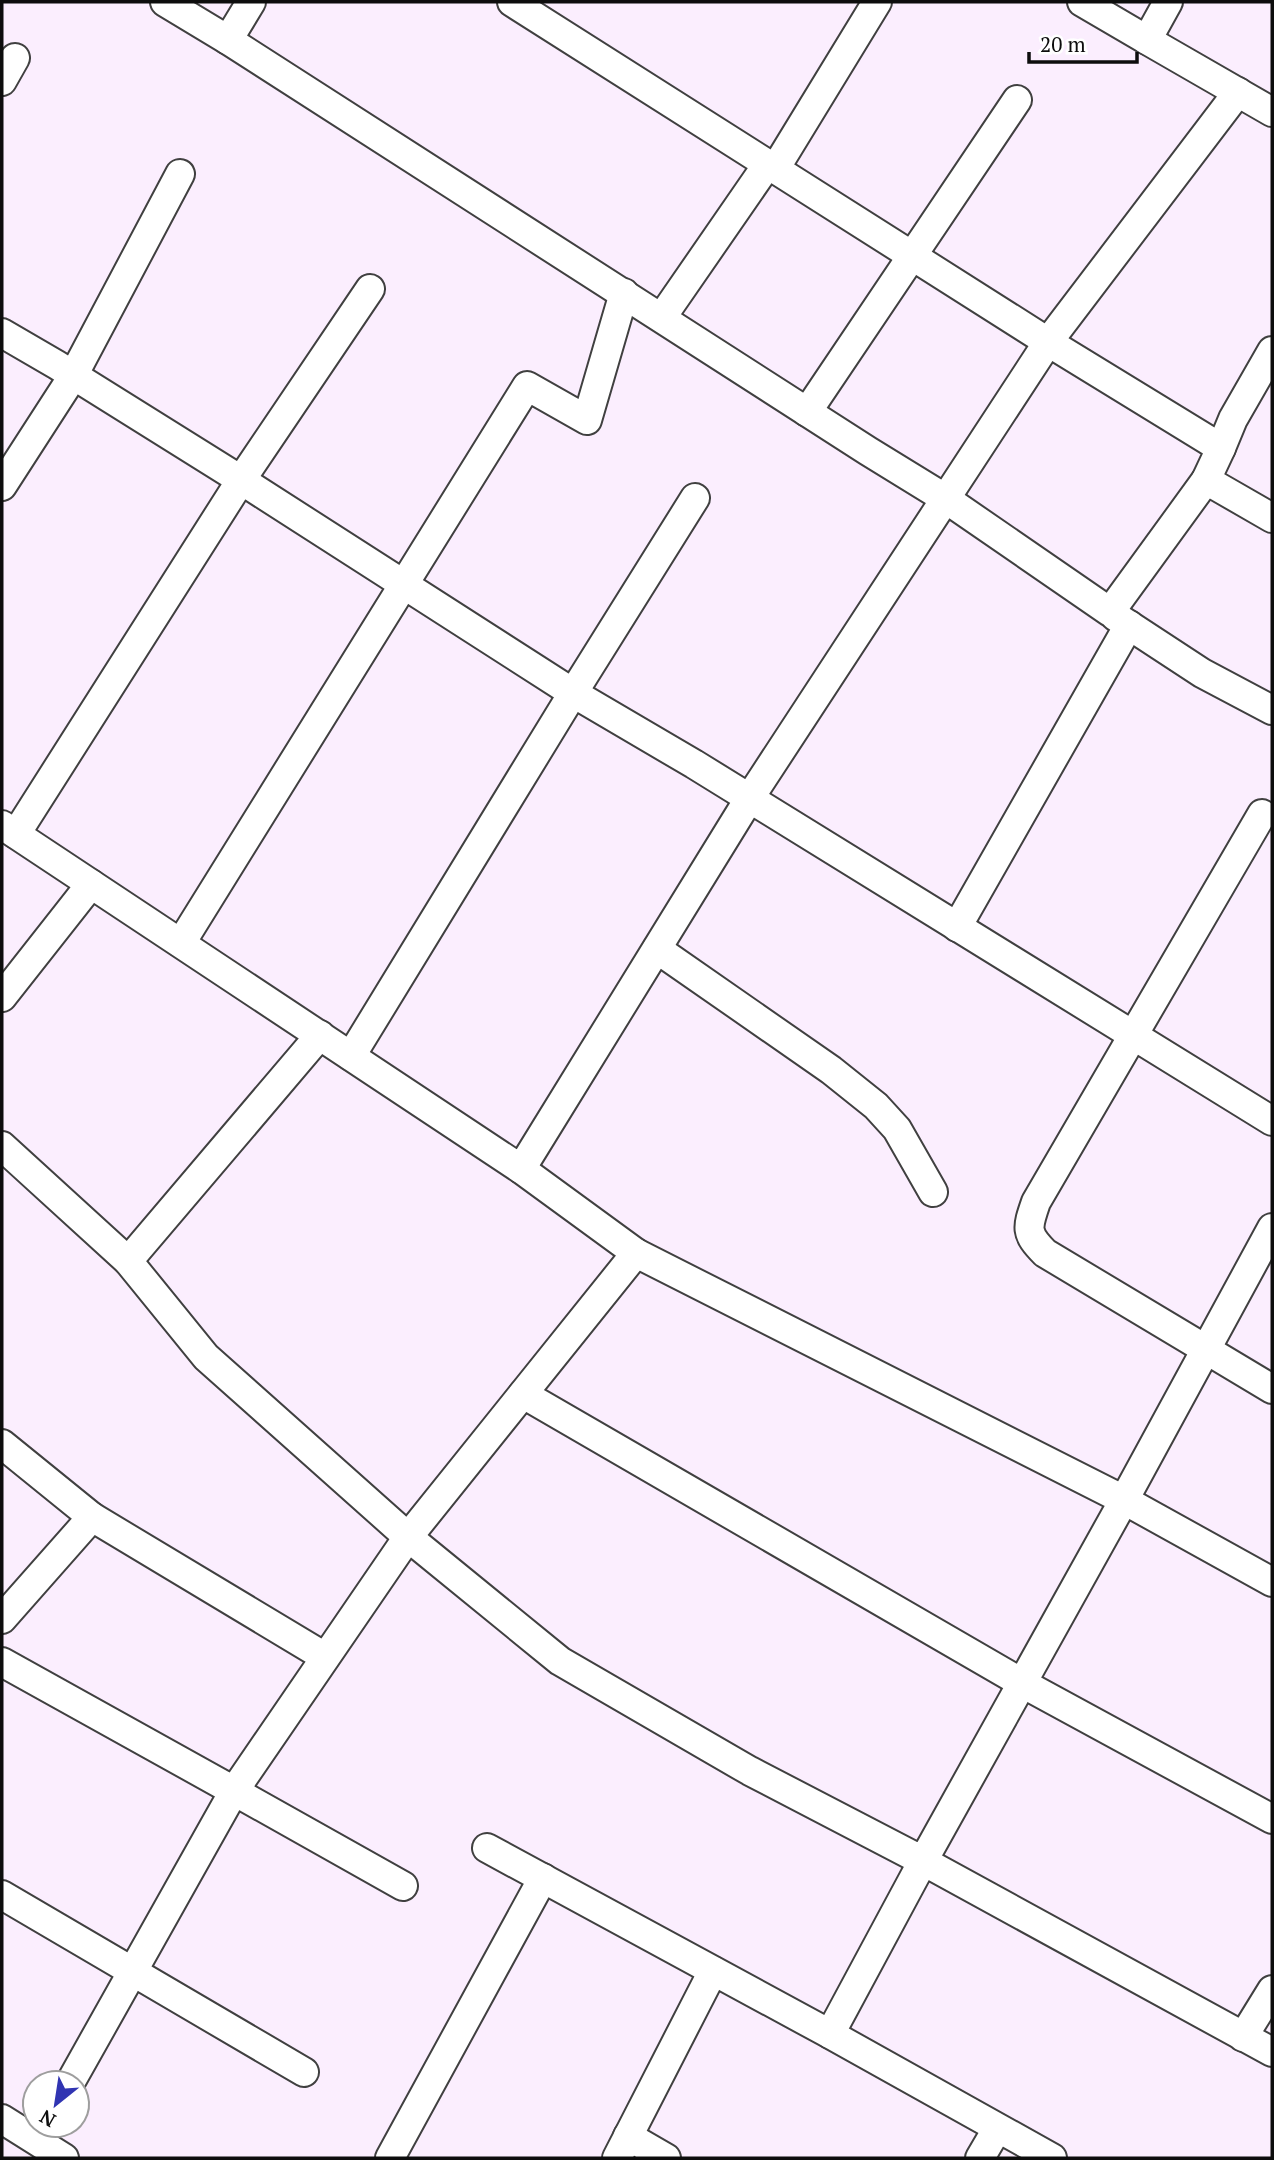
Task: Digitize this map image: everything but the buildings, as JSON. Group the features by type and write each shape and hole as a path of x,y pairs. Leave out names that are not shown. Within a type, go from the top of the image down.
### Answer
{"street":[{"path":"165,2 946,499 1202,673 1272,710"},
{"path":"228,40 251,2"},
{"path":"512,2 1048,342 1221,448"},
{"path":"662,317 771,167 877,2"},
{"path":"1082,2 1272,112"},
{"path":"1147,40 1168,2"},
{"path":"521,1169 749,799 1048,342 1238,92"},
{"path":"807,412 1017,100"},
{"path":"2,486 73,376 180,174"},
{"path":"370,289 9,829 521,1169 636,1253 1124,1500 1272,1582"},
{"path":"181,943 527,386 587,420 624,293"},
{"path":"2,334 241,480 573,692 1272,1121"},
{"path":"957,928 1119,619 1206,480 1233,419 1272,351"},
{"path":"1206,480 1272,518"},
{"path":"351,1056 695,498"},
{"path":"1262,814 1036,1202 1028,1224 1033,1241 1045,1253 1272,1389"},
{"path":"2,998 91,884"},
{"path":"657,949 831,1070 876,1106 897,1129 933,1192"},
{"path":"128,1261 320,1035"},
{"path":"2,1146 128,1261 206,1357 408,1537 560,1661 750,1771 923,1861 1272,2052"},
{"path":"830,2034 1272,1228"},
{"path":"78,2069 234,1791 325,1657 408,1537 636,1253"},
{"path":"523,1394 1022,1683 1272,1819"},
{"path":"2,1444 92,1517 325,1657"},
{"path":"2,1619 92,1517"},
{"path":"2,1662 403,1886"},
{"path":"487,1848 1052,2158"},
{"path":"390,2158 543,1878"},
{"path":"2,1895 304,2072"},
{"path":"666,2158 622,2147 713,1971"},
{"path":"1243,2037 1272,1990"},
{"path":"2,2119 64,2158"},
{"path":"980,2158 997,2129"}]}
